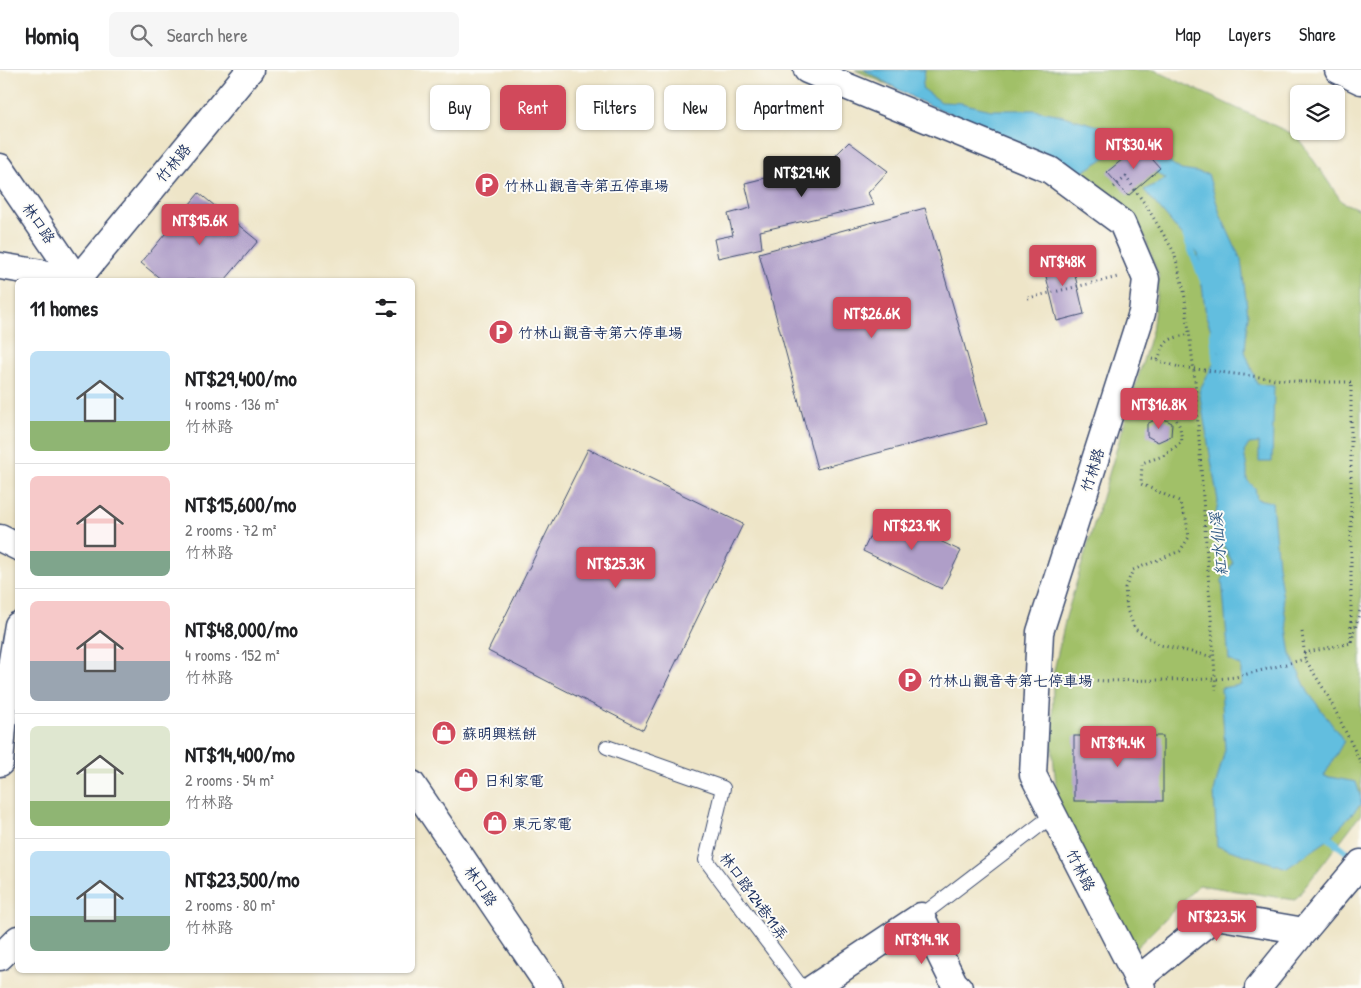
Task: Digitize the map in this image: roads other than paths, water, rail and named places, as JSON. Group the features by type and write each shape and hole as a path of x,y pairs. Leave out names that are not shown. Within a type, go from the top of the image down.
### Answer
{"street":[{"name":"竹林路","path":"79,278 250,70"},
{"name":"竹林路","path":"807,70 1050,170 1122,223 1146,280 1142,313 1040,632 1033,775 1139,984"},
{"path":"1338,70 1361,81"},
{"name":"林口路","path":"0,167 76,278"},
{"path":"0,266 66,278"},
{"path":"0,538 15,546"},
{"path":"0,762 3,705 15,641"},
{"name":"林口路","path":"415,788 550,988"},
{"path":"1258,988 1361,863"},
{"path":"813,988 921,916 954,983 959,988"},
{"path":"1139,984 1216,916 1304,931"},
{"path":"0,957 15,942"}],"lane":[{"name":"林口路124巷11弄","path":"607,747 723,788 706,860 802,988"},
{"path":"921,916 1053,815"}],"water":[{"path":"864,70 925,70 922,88 941,102 961,103 991,110 1034,110 1056,114 1106,128 1143,142 1181,170 1208,174 1220,214 1241,260 1248,315 1245,351 1257,384 1274,386 1272,462 1259,462 1259,443 1249,444 1244,452 1247,480 1255,488 1257,499 1272,502 1278,565 1291,655 1308,692 1344,741 1324,776 1356,782 1361,798 1361,804 1328,840 1287,868 1217,846 1214,792 1225,749 1221,688 1241,685 1241,666 1229,660 1222,580 1233,563 1214,528 1218,501 1199,391 1219,353 1206,316 1198,254 1144,190 1166,179 1121,148 1081,173 1006,136 917,100"}],"waterway":[{"name":"紅水仙溪","path":"1186,236 1203,280"},
{"name":"紅水仙溪","path":"1213,331 1217,368"},
{"name":"紅水仙溪","path":"1325,830 1329,838 1357,860"}],"place":[{"name":"竹林山觀音寺第五停車場","path":"487,185"},
{"name":"竹林山觀音寺第六停車場","path":"501,332"},
{"name":"竹林山觀音寺第七停車場","path":"910,680"},
{"name":"蘇明興糕餅","path":"444,733"},
{"name":"日利家電","path":"466,780"},
{"name":"東元家電","path":"495,823"}]}
